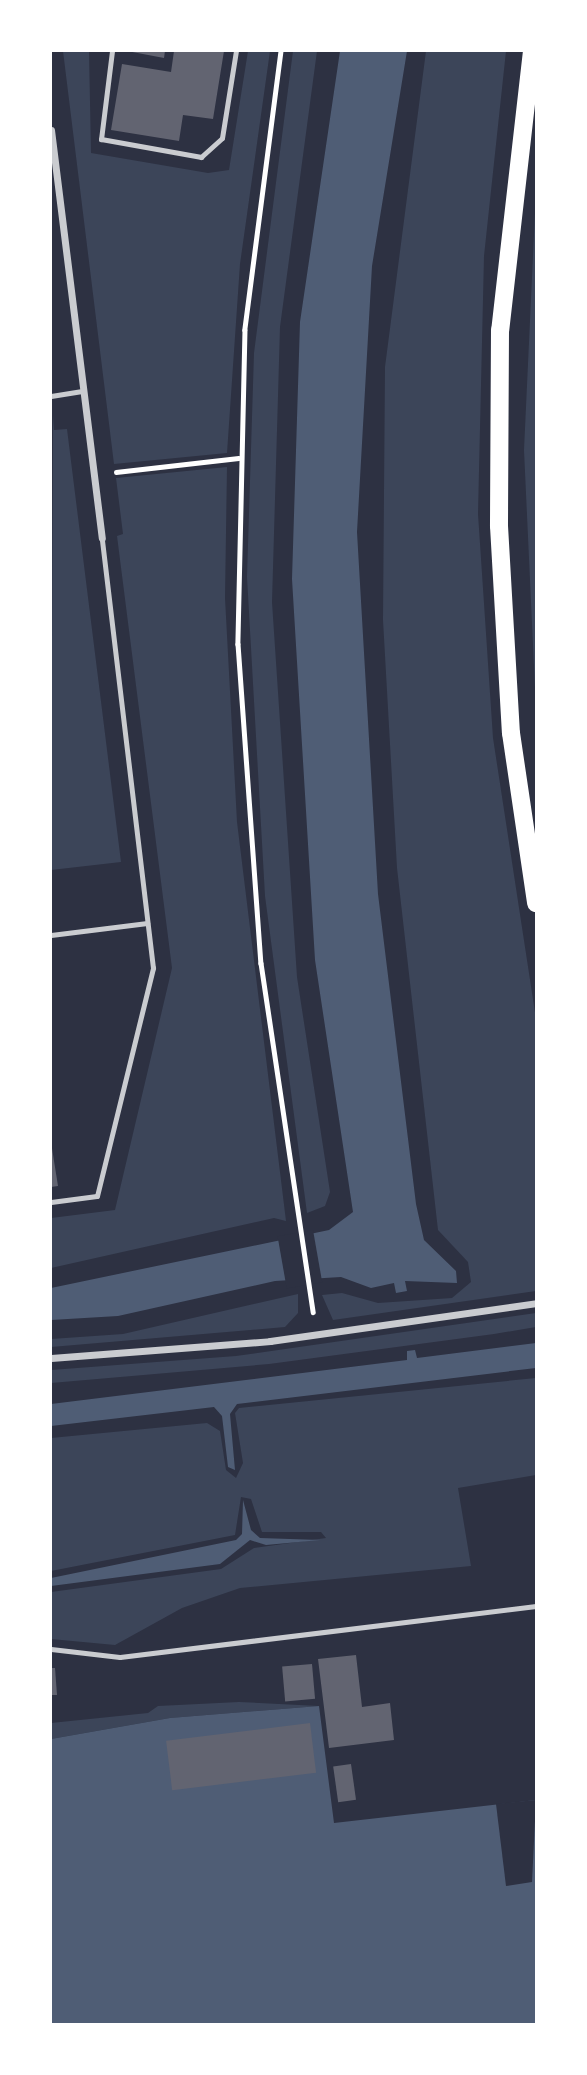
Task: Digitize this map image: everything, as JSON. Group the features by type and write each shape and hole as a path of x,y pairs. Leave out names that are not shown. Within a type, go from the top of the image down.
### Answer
{"main road":[{"path":"532,51 500,330 499,526 511,733 536,903"}],"street":[{"path":"51,130 102,538"},
{"path":"51,1358 258,1342 536,1303"}],"lane":[{"path":"112,51 101,139 201,157 222,138 236,51"},
{"path":"51,396 83,391"},
{"path":"51,1202 97,1196 153,968 102,538"},
{"path":"51,935 147,923"},
{"path":"51,1649 120,1657 536,1606"}],"path":[{"path":"282,51 252,254 238,458 237,644 252,877 296,1214 311,1297"},
{"path":"94,474 238,458"}],"shaded area":[{"path":"63,51 89,51 91,153 208,173 229,170 248,51 270,51 240,264 227,453 114,464"},
{"path":"293,51 317,51 280,327 272,602 297,977 330,1192 325,1206 307,1213 265,896 247,577 254,353"},
{"path":"340,51 407,51 372,266 357,532 378,894 416,1204 424,1240 456,1271 457,1283 405,1281 407,1291 396,1293 394,1283 371,1288 341,1277 275,1281 118,1316 51,1320 51,1288 329,1230 353,1212 315,960 292,579 300,322"},
{"path":"426,51 506,51 484,256 478,514 493,738 536,1019 536,1291 333,1320 322,1295 342,1293 378,1303 452,1298 471,1282 468,1262 438,1230 397,868 383,620 385,367"},
{"path":"536,191 536,710 524,450"},
{"path":"53,415 54,430 67,429 121,862 51,870"},
{"path":"227,467 225,598 237,822 286,1221 274,1218 51,1268 51,1218 115,1210 172,968 117,536 123,534 116,478"},
{"path":"298,1294 298,1313 285,1327 51,1347 51,1339 123,1334"},
{"path":"536,1313 536,1327 494,1334 269,1364 51,1383 51,1370 236,1356"},
{"path":"536,1343 536,1368 237,1404 230,1414 235,1470 228,1467 222,1416 214,1407 51,1426 51,1404 407,1360 407,1351 415,1350 417,1358"},
{"path":"536,1378 536,1475 458,1488 471,1566 240,1588 182,1608 115,1645 51,1639 51,1592 221,1569 254,1548 326,1538 321,1532 262,1532 251,1499 241,1497 235,1535 51,1571 51,1438 207,1423 220,1431 226,1470 236,1478 243,1463 235,1413 239,1408"},
{"path":"243,1500 251,1530 260,1538 320,1540 266,1545 250,1540 220,1564 51,1586 51,1578 236,1540 242,1534"},
{"path":"239,1702 319,1706 170,1718 51,1739 51,1723 148,1713 158,1706"},
{"path":"319,1706 334,1823 536,1800 536,2024 51,2024 51,1739 170,1718"}],"pier":[{"path":"313,1230 322,1282 287,1288 278,1236"},
{"path":"536,1800 532,1882 506,1886 496,1804"}],"building":[{"path":"127,51 165,51 164,58"},
{"path":"174,51 224,51 213,119 183,115 179,141 111,130 122,64 171,72"},
{"path":"51,1142 58,1186 51,1187"},
{"path":"356,1655 362,1707 390,1703 394,1740 329,1748 318,1659"},
{"path":"312,1664 315,1699 285,1701 282,1667"},
{"path":"51,1668 55,1668 57,1695 51,1695"},
{"path":"310,1723 316,1773 172,1790 166,1741"},
{"path":"351,1764 356,1800 338,1802 333,1767"}]}
